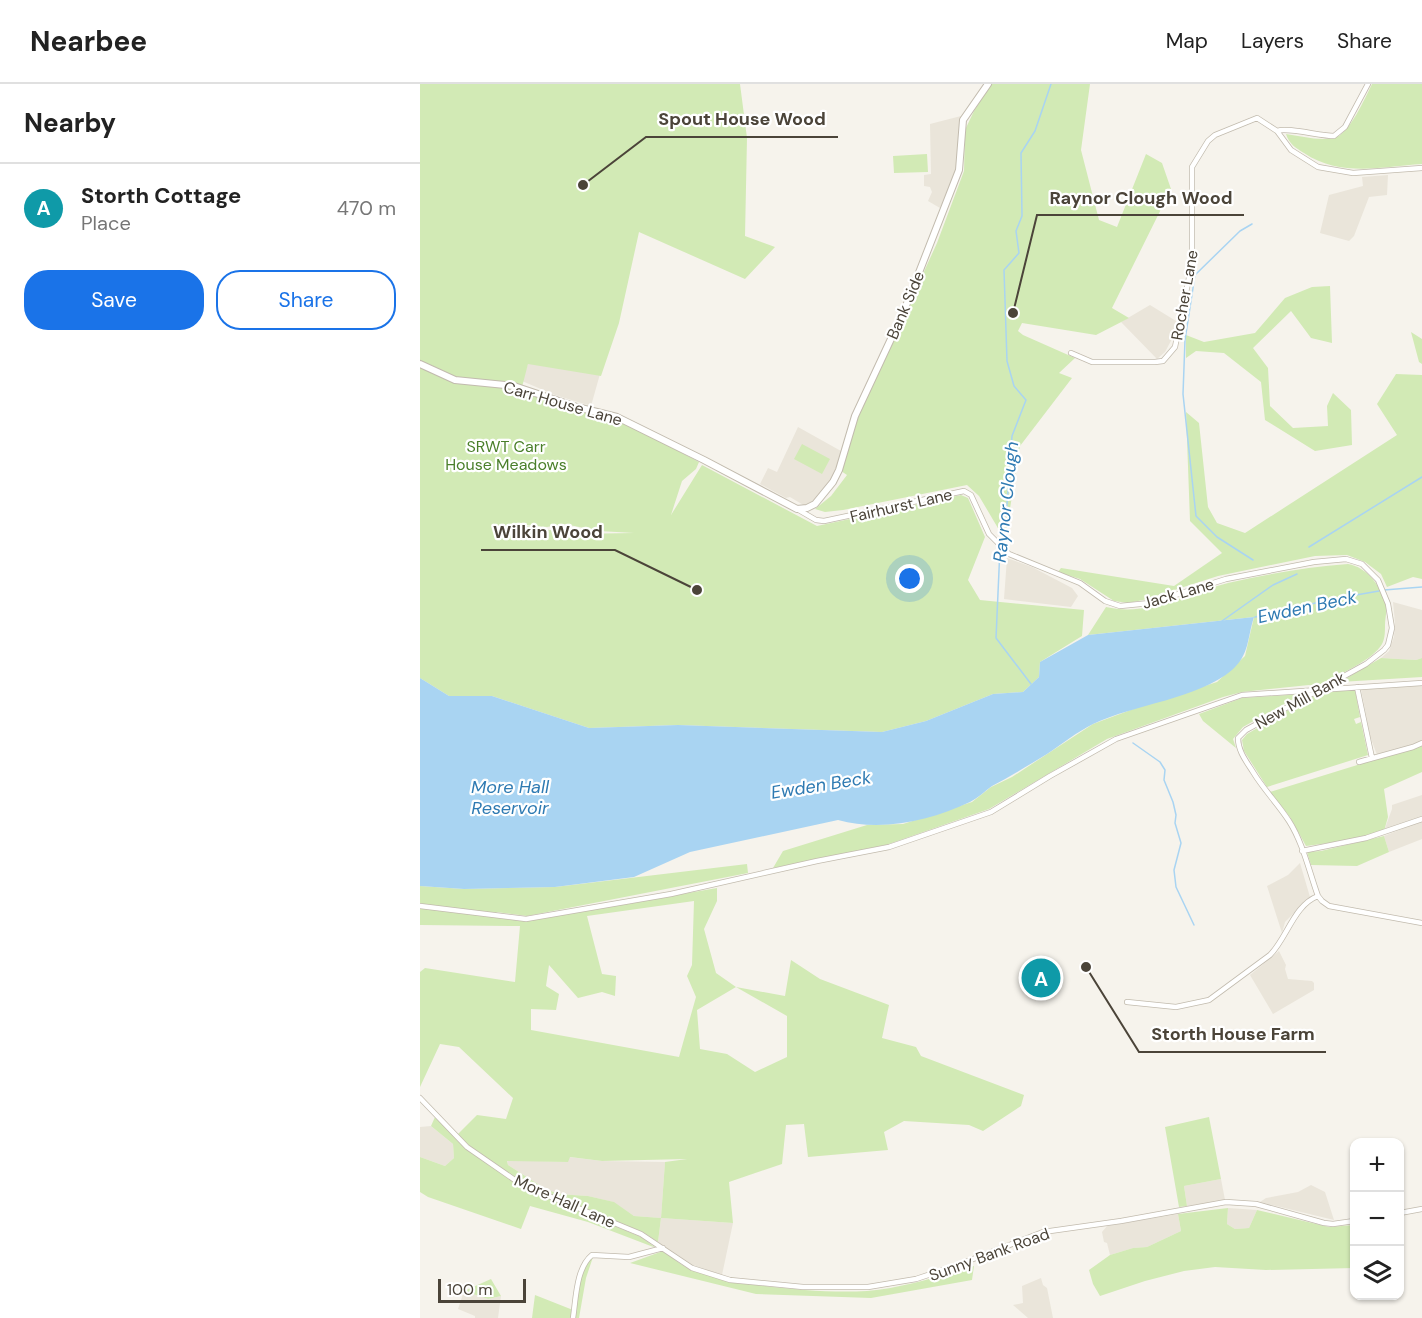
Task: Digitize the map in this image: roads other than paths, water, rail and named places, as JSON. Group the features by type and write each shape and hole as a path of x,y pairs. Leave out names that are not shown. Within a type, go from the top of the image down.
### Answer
{"street":[{"name":"Bank Side","path":"797,509 815,504 833,483 839,470 855,416 904,311 959,170 963,120 988,84"},
{"path":"1368,84 1345,128 1335,136 1309,134 1284,128 1277,131 1291,150 1318,166 1353,173 1422,168"},
{"name":"Rocher Lane","path":"1071,353 1092,362 1163,361 1170,354 1175,347 1192,263 1192,167 1208,141 1222,132 1257,118 1277,131"},
{"name":"Carr House Lane","path":"420,364 454,380 514,386 576,407 617,417 797,509"},
{"name":"Fairhurst Lane","path":"797,509 816,520 824,521 964,490 971,495 989,534 1009,554"},
{"name":"Jack Lane","path":"1009,554 1080,583 1105,601 1120,606 1140,605 1226,579 1322,561 1346,559 1362,564 1378,580"},
{"name":"New Mill Bank","path":"1318,896 1289,821 1264,791 1241,753 1238,738 1246,730 1373,659 1384,650 1388,645 1392,628 1388,604 1378,580"},
{"path":"420,906 526,919 670,894 889,847 991,812 1116,739 1242,695 1422,683"},
{"path":"1357,687 1372,758"},
{"path":"1359,762 1413,747 1422,742"},
{"path":"1302,851 1366,838 1422,819"},
{"path":"1127,1002 1176,1007 1209,1000 1270,955 1278,947 1299,913 1312,898 1318,896 1329,906 1422,922"},
{"name":"More Hall Lane","path":"420,1098 467,1146 522,1185 641,1234 663,1248"},
{"name":"Sunny Bank Road","path":"663,1248 692,1268 730,1280 803,1287 868,1287 916,1279 1043,1232 1226,1202 1256,1204 1333,1224 1350,1222"},
{"path":"1404,1212 1422,1209"},
{"path":"573,1318 580,1279 586,1260 592,1255 629,1257 663,1248"}],"water":[{"name":"More Hall Reservoir","path":"1254,617 1242,658 1232,670 1218,680 1184,695 1093,724 973,800 939,815 888,825 838,820 690,852 634,877 555,887 464,889 420,886 420,678 449,696 492,696 589,728 678,725 882,732 926,721 993,694 1023,692 1039,677 1040,662 1088,635"}],"waterway":[{"name":"Raynor Clough","path":"1001,543 1007,504 1012,436 1026,400 1014,386 1007,361 1004,270 1019,253 1016,231 1022,216 1021,153 1035,131 1051,84"},
{"path":"1252,224 1240,231 1195,275 1185,340 1183,394 1196,516 1217,537 1253,560"},
{"path":"1309,547 1422,477"},
{"name":"Raynor Clough","path":"1000,548 996,638 1031,684"},
{"name":"Ewden Beck","path":"1222,621 1273,585 1297,574"},
{"name":"Ewden Beck","path":"1384,590 1422,587"},
{"name":"Ewden Beck","path":"1255,617 1379,591"},
{"path":"1133,743 1160,762 1165,770 1164,780 1173,802 1175,823 1181,843 1174,870 1176,887 1194,925"}],"place":[{"name":"Spout House Wood","path":"583,185"},
{"name":"Raynor Clough Wood","path":"1013,313"},
{"name":"Wilkin Wood","path":"697,590"},
{"name":"Storth House Farm","path":"1086,967"},
{"name":"Storth Cottage","path":"1041,978"}],"park label":[{"name":"SRWT Carr House Meadows","path":"506,455"}]}
